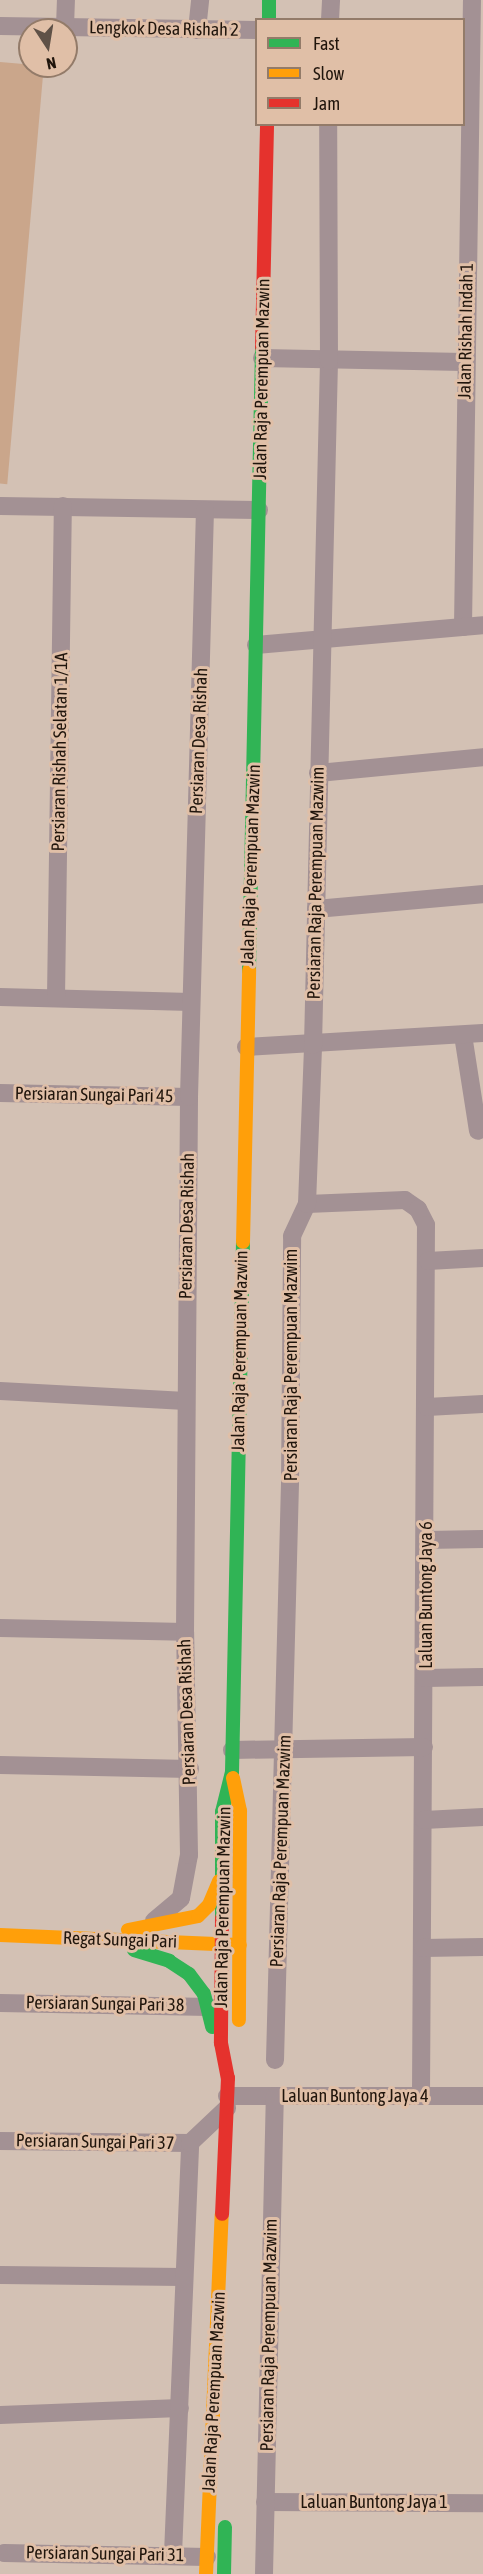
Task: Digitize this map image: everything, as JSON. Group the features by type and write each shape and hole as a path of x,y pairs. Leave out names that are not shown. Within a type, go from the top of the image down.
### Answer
{"main road":[{"path":"269,0 269,18"},
{"name":"Jalan Raja Perempuan Mazwin","path":"206,2565 228,2094 222,2058 222,1812 232,1772 267,126"},
{"path":"228,2094 238,2040 240,1945 240,1811 232,1772"},
{"path":"106,1940 148,1926 198,1916 218,1891 223,1860"},
{"name":"Regat Sungai Pari","path":"0,1935 240,1945"},
{"path":"106,1940 189,1974 209,2007 214,2040 222,2058"},
{"path":"212,2435 222,2493 224,2574"}],"street":[{"path":"65,18 66,0"},
{"path":"197,30 200,0"},
{"path":"330,18 331,0"},
{"name":"Jalan Rishah Indah 1","path":"463,627 475,486 464,362 476,207 477,71 472,0"},
{"name":"Lengkok Desa Rishah 2","path":"0,26 18,26"},
{"name":"Lengkok Desa Rishah 2","path":"78,27 255,30"},
{"name":"Persiaran Raja Perempuan Mazwim","path":"275,2060 285,1749 292,1236 307,1204 316,909 329,360 328,126"},
{"path":"262,358 464,362"},
{"path":"0,506 259,510"},
{"name":"Persiaran Rishah Selatan 1/1A","path":"56,998 63,506"},
{"name":"Persiaran Desa Rishah","path":"148,1926 176,1905 185,1889 190,1769 185,1632 189,1097 206,510"},
{"path":"256,645 483,625"},
{"path":"318,773 483,758"},
{"path":"316,909 483,894"},
{"path":"0,997 191,1002"},
{"path":"246,1047 312,1046 483,1033"},
{"path":"463,1035 478,1131"},
{"name":"Persiaran Sungai Pari 45","path":"0,1093 189,1097"},
{"name":"Laluan Buntong Jaya 6","path":"307,1204 405,1200 418,1209 426,1225 428,1261 422,2096"},
{"path":"428,1261 483,1258"},
{"path":"0,1391 186,1401"},
{"path":"427,1407 483,1404"},
{"path":"426,1540 483,1539"},
{"path":"0,1628 185,1632"},
{"path":"425,1678 483,1677"},
{"path":"232,1750 424,1747"},
{"path":"0,1765 190,1769"},
{"path":"424,1820 483,1817"},
{"path":"423,1948 483,1947"},
{"name":"Persiaran Sungai Pari 38","path":"0,2002 209,2007"},
{"path":"173,2554 190,2143 228,2094"},
{"name":"Laluan Buntong Jaya 4","path":"228,2094 483,2096"},
{"name":"Persiaran Raja Perempuan Mazwim","path":"264,2574 275,2096"},
{"name":"Persiaran Sungai Pari 37","path":"0,2141 190,2143"},
{"path":"0,2275 183,2277"},
{"path":"0,2415 180,2408"},
{"name":"Laluan Buntong Jaya 1","path":"265,2502 483,2503"},
{"name":"Persiaran Sungai Pari 31","path":"4,2553 173,2554 206,2565"}],"shaded area":[{"path":"0,62 18,64 18,78 43,78 7,484 0,484"}],"traffic: fast":[{"path":"269,0 269,18"},
{"path":"249,970 262,347"},
{"path":"222,1918 222,1812 232,1772 243,1242"},
{"path":"134,1950 169,1961 189,1974 204,1994 212,2027"},
{"path":"224,2574 225,2527"}],"traffic: slow":[{"path":"243,1242 249,970"},
{"path":"233,1778 240,1811 239,2020"},
{"path":"128,1930 198,1916 209,1905 219,1881"},
{"path":"0,1935 240,1945"},
{"path":"206,2574 222,2214"}],"traffic: jam":[{"path":"262,347 267,126"},
{"path":"222,1918 221,2043 228,2078 222,2214"}]}
